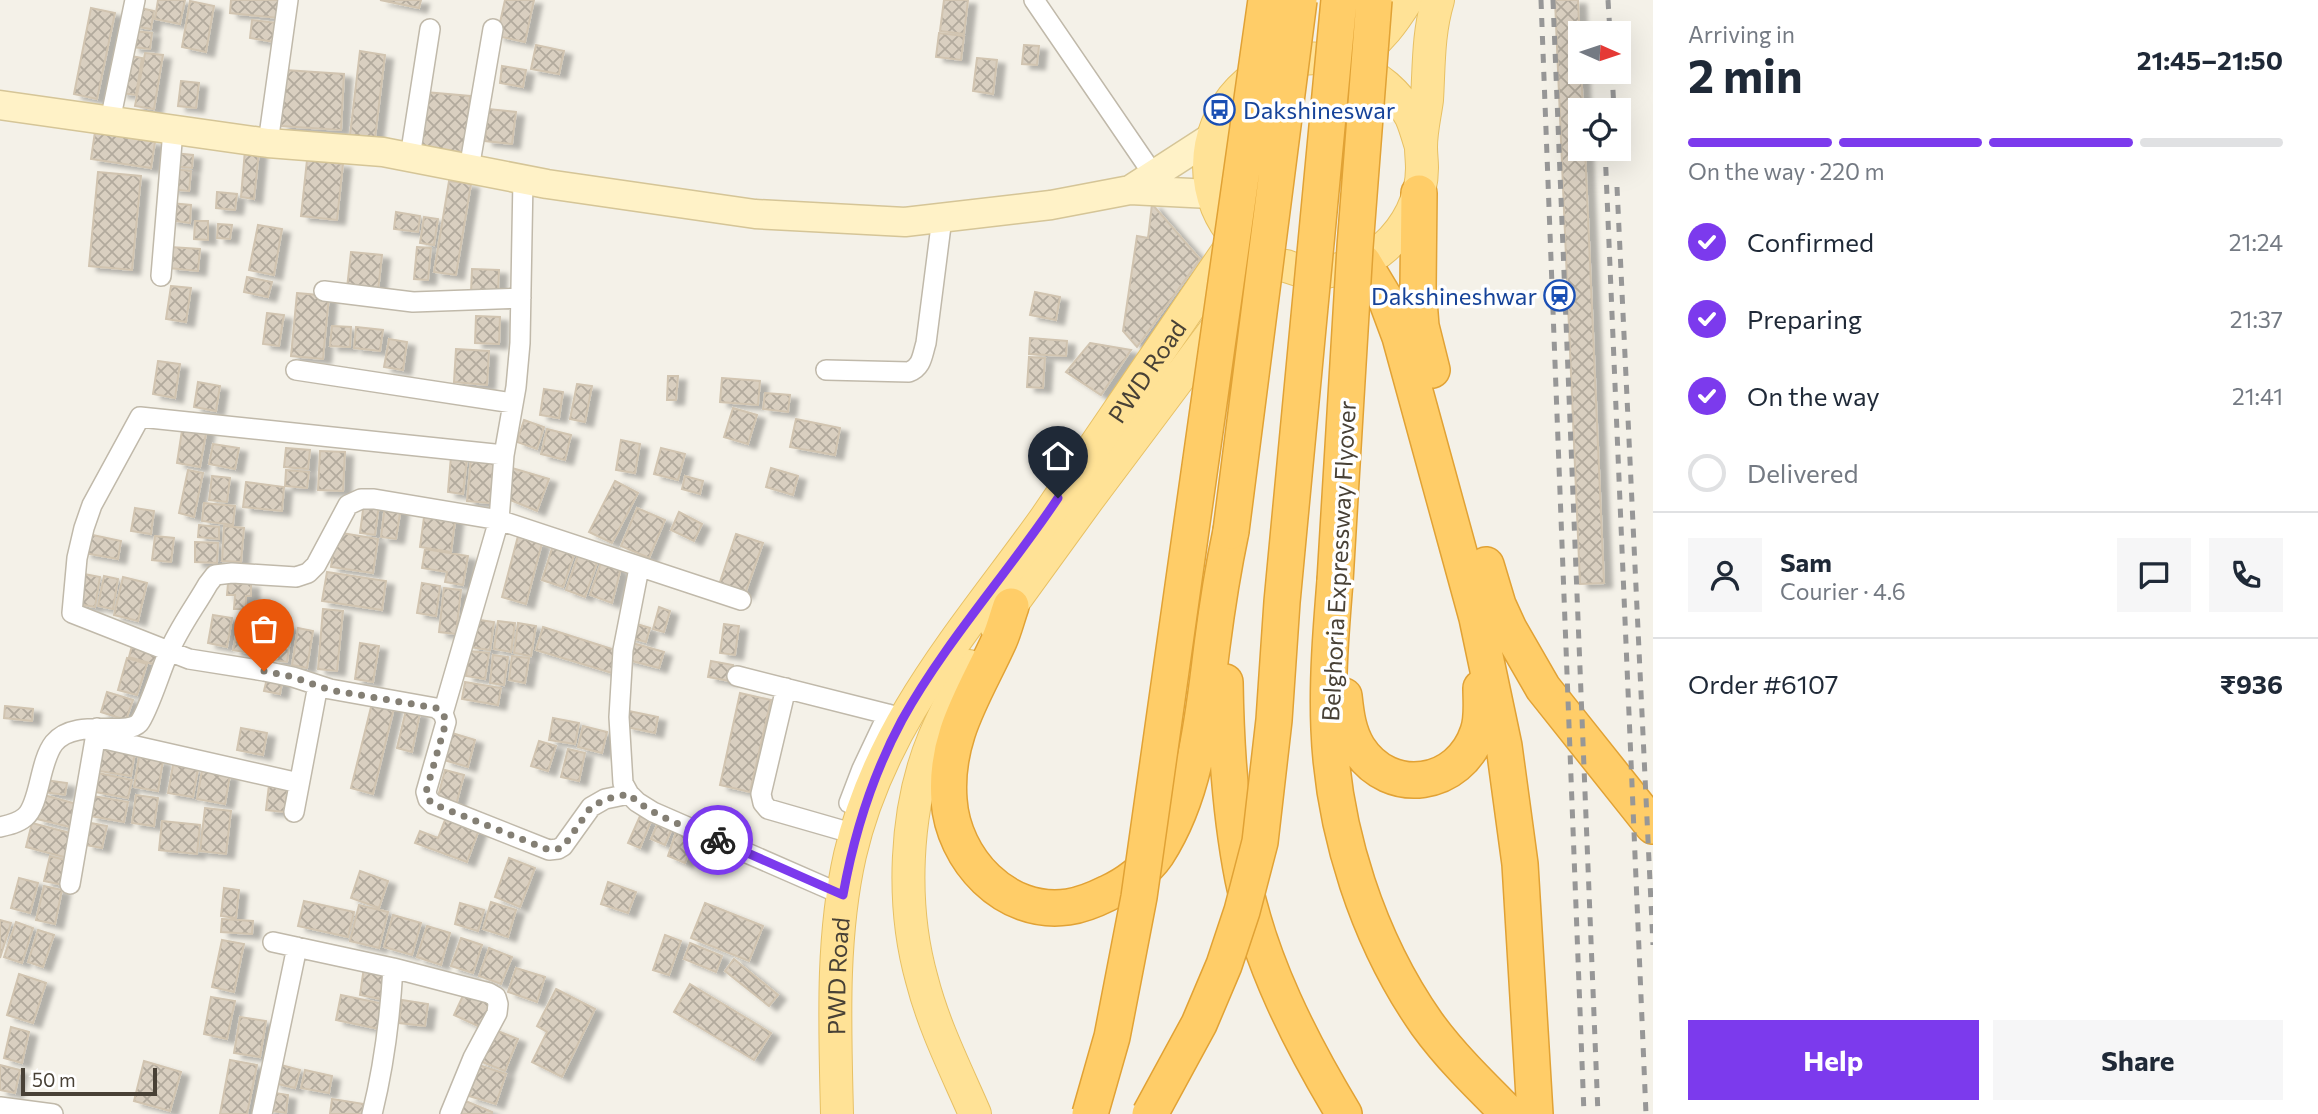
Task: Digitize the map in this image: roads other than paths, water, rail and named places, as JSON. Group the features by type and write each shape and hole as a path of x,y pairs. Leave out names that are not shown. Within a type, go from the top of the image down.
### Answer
{"highway":[{"path":"1090,1114 1112,1037 1139,898 1266,0"},
{"path":"1011,606 1001,638 969,702 955,738 949,774 951,815 957,837 976,869 1001,892 1034,904 1067,907 1101,897 1121,887 1137,874 1156,856 1186,795 1204,713 1218,597 1231,531 1299,0"},
{"path":"1150,1114 1199,1024 1224,965 1242,911 1260,842 1274,720 1282,602 1339,0"},
{"name":"Belghoria Expressway Flyover","path":"1374,0 1355,247 1328,684 1329,733 1337,806 1358,884 1387,957 1427,1023 1465,1071 1509,1114"},
{"path":"1419,192 1417,242 1421,326 1465,493 1499,605 1543,688 1653,826"},
{"path":"1363,262 1387,302 1400,337 1477,618 1504,746 1520,864 1535,1114"},
{"path":"1231,531 1225,678 1226,746 1232,808 1244,881 1261,943 1280,990 1303,1041 1344,1114"},
{"path":"1335,581 1348,726 1368,760 1383,774 1396,778 1409,780 1434,776 1456,765 1472,745 1481,722 1477,618"}],"main road":[{"path":"1341,61 1368,48 1407,0"},
{"path":"1421,147 1411,118 1394,92 1369,73 1341,61 1308,58 1276,65 1248,82 1226,107 1212,137 1208,165 1212,194 1221,218 1236,238 1266,262 1314,274 1363,262 1382,250 1399,233 1411,214 1419,192 1431,20 1438,0"},
{"name":"PWD Road","path":"837,1101 837,893 895,716 945,654 1044,520 1236,238"},
{"name":"PWD Road","path":"975,1114 941,1037 922,981 912,933 909,861 921,776 933,740 970,666 1011,606 1266,262"}],"street":[{"path":"110,121 135,0"},
{"path":"268,143 288,0"},
{"path":"1034,0 1155,183 1212,194"},
{"path":"410,157 430,29"},
{"path":"469,169 493,29"},
{"path":"0,105 268,143 383,152 523,179 755,214 905,222 1051,205 1155,183 1212,137"},
{"path":"161,276 173,130"},
{"path":"523,179 520,343 504,455 499,520 443,713 446,722 426,792 433,804 549,850 564,846 591,807 606,799 629,794"},
{"path":"826,370 909,372 921,363 942,218"},
{"path":"324,291 413,302 521,298"},
{"path":"296,370 513,403"},
{"path":"443,713 436,708 330,690 293,677 189,659 72,613 77,558 84,528 102,485 140,417 504,455"},
{"path":"0,827 27,816 44,761 54,743 67,732 129,729 141,721 169,650 215,575 232,573 296,577 308,573 316,565 348,505 361,499 499,520 741,600"},
{"path":"639,568 623,650 620,683 623,783 629,794 653,811 837,893 841,830 862,769 895,716 737,676"},
{"path":"294,812 318,685"},
{"path":"786,688 761,794 763,803 768,809 841,830"},
{"path":"96,732 299,783"},
{"path":"70,884 96,732"},
{"path":"273,942 393,968 489,993 496,998 497,1013 473,1058 450,1114"},
{"path":"262,1114 296,947"},
{"path":"372,1114 390,1021 393,968"},
{"path":"0,1107 53,1114"}],"railway":[{"path":"1541,0 1584,1114"},
{"path":"1553,0 1598,1114"},
{"path":"1608,0 1609,21"},
{"path":"1613,84 1613,98"},
{"path":"1606,161 1646,1114"},
{"path":"1617,187 1653,945"}],"place":[{"name":"Dakshineswar","path":"1220,109"},
{"name":"Dakshineshwar","path":"1560,295"}]}
